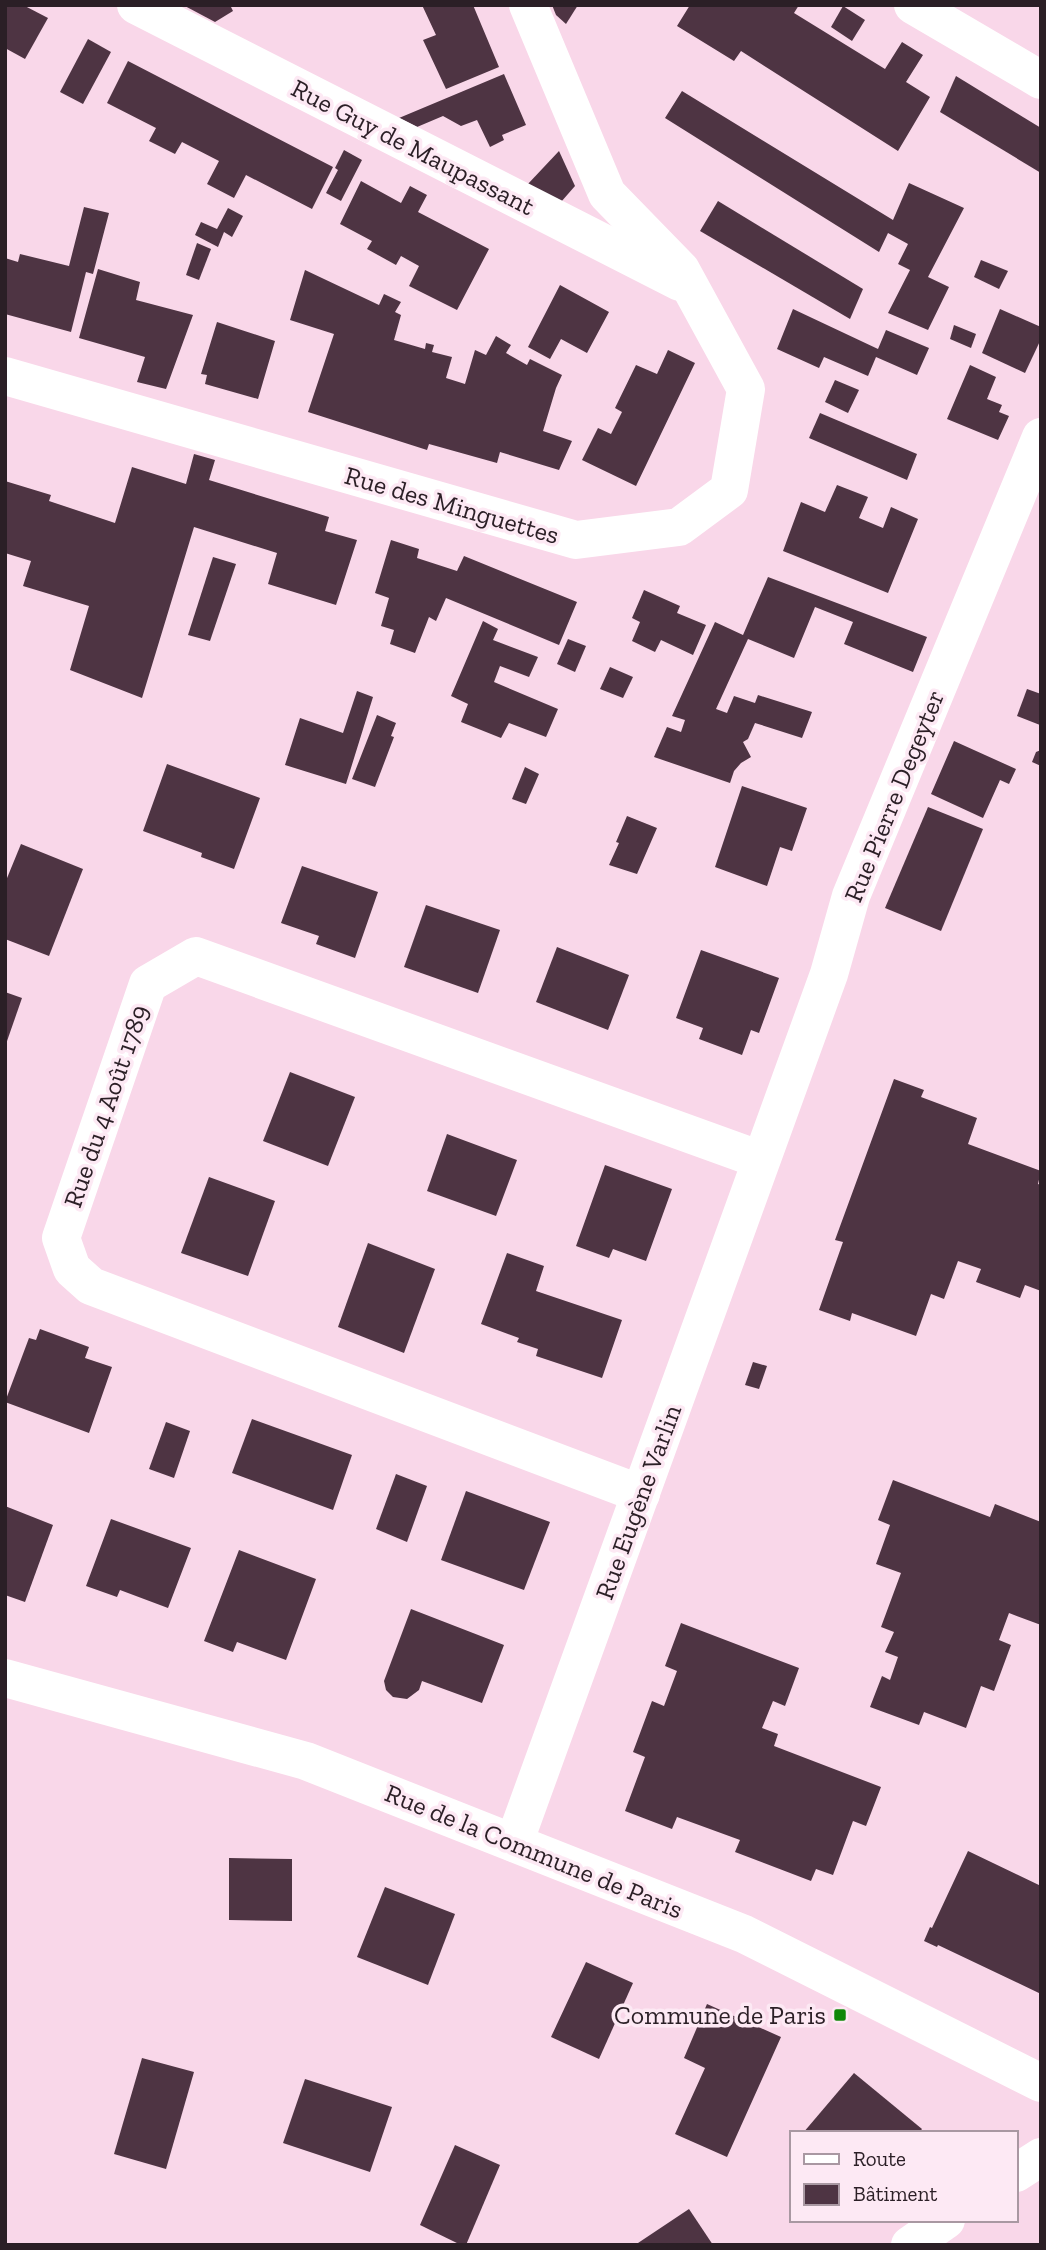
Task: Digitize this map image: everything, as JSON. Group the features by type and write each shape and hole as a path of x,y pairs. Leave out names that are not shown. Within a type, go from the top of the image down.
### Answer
{"street":[{"name":"Rue Guy de Maupassant","path":"136,5 691,288"},
{"name":"Rue des Minguettes","path":"5,376 576,540 679,527 729,490 746,389 681,270 607,194 528,5"},
{"path":"912,5 1041,80"},
{"name":"Rue Pierre Degeyter","path":"761,1160 829,974 851,896 1041,437"},
{"name":"Rue du 4 Août 1789","path":"640,1493 91,1286 72,1269 61,1238 148,984 196,956 761,1160"},
{"name":"Rue Eugène Varlin","path":"514,1843 761,1160"},
{"name":"Rue de la Commune de Paris","path":"5,1678 306,1761 744,1934 1041,2083"},
{"path":"1018,2172 1041,2157"},
{"path":"910,2245 943,2222"}],"building":[{"path":"5,5 23,5 48,18 25,59 5,48"},
{"path":"183,5 230,5 233,11 215,22"},
{"path":"422,5 473,5 499,67 446,89 423,40 436,35"},
{"path":"552,5 578,5 566,24 556,15"},
{"path":"690,5 799,5 794,13 885,69 902,42 923,55 906,82 930,97 898,151 741,51 734,61 677,26"},
{"path":"843,6 865,20 852,41 831,27"},
{"path":"88,39 111,52 83,104 60,92"},
{"path":"128,61 333,167 312,209 246,175 234,198 207,184 219,161 182,142 175,154 149,141 156,128 107,103"},
{"path":"504,74 526,125 502,135 504,140 490,147 477,120 461,126 443,116 417,127 399,118"},
{"path":"956,76 1041,128 1041,173 940,112"},
{"path":"682,91 893,220 909,183 964,208 928,277 949,287 928,330 888,313 910,270 898,264 908,244 888,233 879,252 665,118"},
{"path":"344,150 362,160 341,201 326,193 338,170 335,168"},
{"path":"559,151 575,186 561,202 527,185"},
{"path":"361,181 401,203 410,186 427,195 418,212 489,249 457,310 409,286 419,266 401,256 396,265 367,249 372,241 340,224"},
{"path":"718,201 863,289 850,319 700,231"},
{"path":"84,207 109,213 93,274 86,272 71,332 5,314 5,258 18,262 20,254 69,266"},
{"path":"228,208 243,216 232,237 224,232 218,247 195,235 201,222 217,229"},
{"path":"197,243 211,249 199,280 186,275"},
{"path":"981,260 1008,271 999,289 974,277"},
{"path":"98,269 140,282 136,300 193,315 166,389 137,382 145,357 79,338"},
{"path":"305,270 379,305 384,294 401,302 395,312 401,315 394,340 425,349 426,343 434,345 432,352 452,357 446,378 465,384 475,350 486,355 496,336 511,345 506,353 527,365 530,359 562,375 543,431 572,441 559,470 500,452 497,463 429,444 427,450 308,412 334,334 290,320"},
{"path":"560,285 609,312 587,353 561,339 550,359 528,347"},
{"path":"793,309 878,349 886,330 929,348 917,375 876,357 868,376 824,357 819,368 777,349"},
{"path":"1000,309 1041,327 1041,339 1025,373 982,353"},
{"path":"217,322 275,341 258,399 205,384 207,375 201,374"},
{"path":"954,325 976,334 971,348 950,339"},
{"path":"668,350 695,363 636,486 582,460 598,428 611,434 622,412 615,408 636,365 657,374"},
{"path":"970,365 996,377 987,399 1002,405 999,412 1009,416 998,440 947,419"},
{"path":"835,380 859,390 848,413 825,402"},
{"path":"820,413 917,454 907,480 809,438"},
{"path":"194,454 215,460 209,480 329,517 325,531 357,540 336,605 268,584 277,553 194,527 142,698 70,670 89,606 23,586 31,561 5,553 5,481 51,495 49,501 115,523 132,467 186,484"},
{"path":"837,485 868,497 859,518 883,528 891,507 918,519 888,593 783,551 801,502 825,512"},
{"path":"391,540 419,549 417,558 457,571 464,556 577,602 559,645 446,598 436,621 429,617 415,653 390,644 394,630 381,626 389,598 375,593"},
{"path":"213,557 236,564 210,641 188,635"},
{"path":"768,577 927,637 913,672 844,644 853,622 815,607 794,658 748,639 716,709 727,713 734,696 755,703 758,695 812,712 802,738 755,723 748,739 743,742 751,757 734,771 730,783 654,757 667,727 681,732 685,720 672,716 715,622 743,635"},
{"path":"644,590 680,606 677,613 706,625 693,655 661,640 655,652 632,641 640,622 632,618"},
{"path":"483,621 498,629 493,640 538,657 529,677 500,666 494,682 558,709 546,737 509,723 501,738 461,722 468,704 451,696"},
{"path":"568,639 586,646 575,672 557,664"},
{"path":"610,667 633,677 623,698 600,689"},
{"path":"1027,689 1041,694 1040,725 1017,716"},
{"path":"357,691 373,697 346,784 285,765 300,718 343,733"},
{"path":"377,715 396,723 391,736 394,737 375,787 352,779"},
{"path":"954,741 1016,769 1009,784 1000,780 983,818 931,794"},
{"path":"1041,750 1041,766 1032,762 1036,752"},
{"path":"167,764 260,798 234,869 201,857 202,853 143,831"},
{"path":"525,767 539,774 526,804 512,799"},
{"path":"742,786 807,808 792,851 780,847 767,886 715,867"},
{"path":"928,807 983,829 941,931 885,908"},
{"path":"627,816 657,828 637,874 609,865"},
{"path":"21,844 83,869 49,956 5,939 5,883"},
{"path":"302,866 378,892 355,958 316,944 319,936 281,923"},
{"path":"426,905 500,930 478,993 404,967"},
{"path":"557,947 629,975 608,1030 536,1002"},
{"path":"701,950 779,978 759,1033 751,1030 742,1055 699,1039 703,1028 676,1018"},
{"path":"5,992 22,998 6,1044 5,1044"},
{"path":"290,1072 355,1097 328,1166 263,1141"},
{"path":"894,1079 924,1090 921,1097 977,1118 968,1144 1041,1171 1038,1184 1041,1185 1041,1291 1025,1285 1020,1298 976,1282 981,1269 958,1261 944,1299 931,1294 916,1336 852,1313 850,1321 819,1310 843,1242 835,1240"},
{"path":"447,1134 517,1160 496,1216 427,1191"},
{"path":"605,1165 672,1189 646,1261 613,1249 609,1258 576,1246"},
{"path":"209,1177 275,1201 248,1276 181,1253"},
{"path":"368,1243 435,1269 404,1353 338,1327"},
{"path":"507,1253 544,1266 536,1291 622,1320 602,1378 536,1356 538,1349 517,1342 519,1338 481,1324"},
{"path":"40,1329 89,1347 85,1358 112,1367 89,1433 5,1402 29,1338 36,1340"},
{"path":"753,1362 767,1366 759,1389 745,1385"},
{"path":"252,1419 352,1455 333,1510 232,1473"},
{"path":"166,1422 190,1431 174,1478 149,1469"},
{"path":"396,1474 427,1486 407,1542 376,1529"},
{"path":"893,1480 990,1517 995,1504 1041,1522 1041,1625 1009,1613 999,1640 1011,1645 994,1691 981,1686 966,1728 924,1712 919,1725 870,1707 882,1676 890,1680 898,1657 885,1652 894,1632 881,1627 901,1573 876,1564 890,1525 878,1520"},
{"path":"466,1491 550,1522 524,1590 441,1560"},
{"path":"5,1506 53,1525 25,1602 5,1595"},
{"path":"111,1519 191,1548 168,1608 120,1590 117,1597 86,1586"},
{"path":"239,1550 316,1579 286,1660 237,1642 233,1652 204,1641"},
{"path":"411,1609 504,1645 482,1703 422,1681 419,1690 407,1699 393,1697 386,1690 384,1681"},
{"path":"681,1623 799,1668 785,1706 773,1701 762,1728 778,1734 774,1746 881,1787 866,1826 853,1821 833,1875 816,1869 811,1881 735,1852 740,1840 677,1817 672,1829 625,1811 645,1757 633,1752 652,1701 664,1706 677,1671 665,1666"},
{"path":"968,1851 1041,1886 1041,1994 938,1945 937,1947 924,1941"},
{"path":"229,1858 292,1859 292,1921 229,1920"},
{"path":"385,1887 455,1914 428,1985 357,1957"},
{"path":"586,1962 633,1983 599,2059 551,2037"},
{"path":"707,2004 781,2037 727,2157 675,2134 705,2068 684,2058"},
{"path":"142,2058 194,2072 166,2169 114,2154"},
{"path":"854,2073 922,2129 920,2131 805,2131"},
{"path":"305,2079 392,2107 370,2172 283,2143"},
{"path":"455,2145 500,2165 466,2245 420,2225"},
{"path":"689,2209 713,2245 635,2245"}],"place":[{"name":"Commune de Paris","path":"840,2015"}]}
